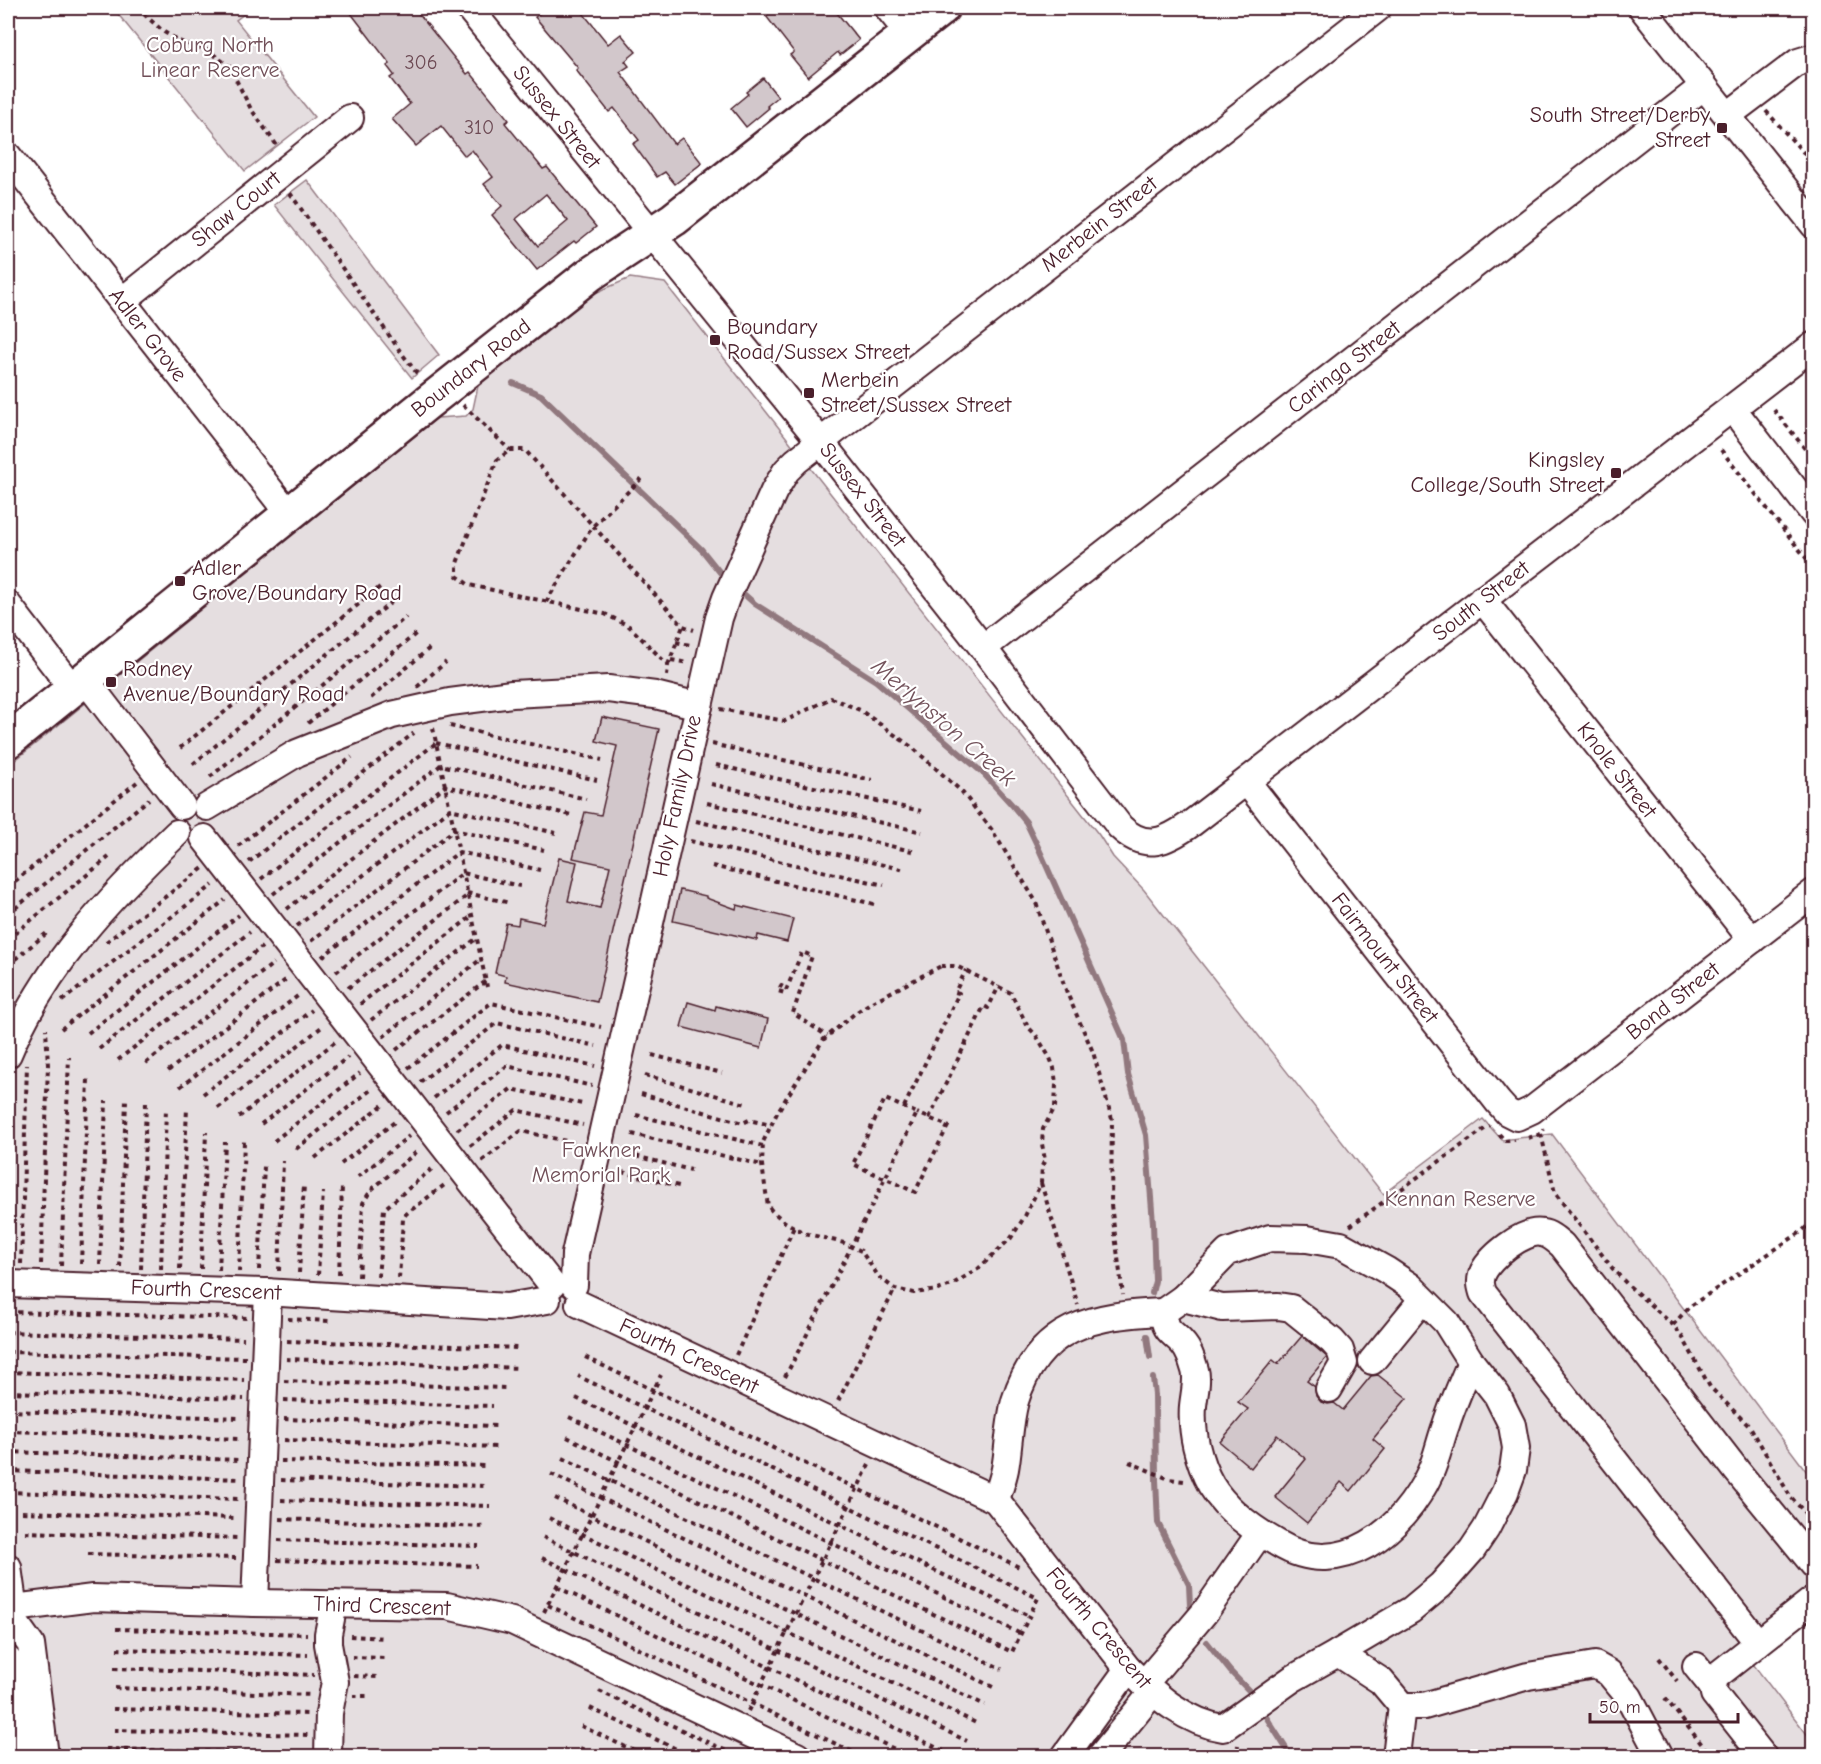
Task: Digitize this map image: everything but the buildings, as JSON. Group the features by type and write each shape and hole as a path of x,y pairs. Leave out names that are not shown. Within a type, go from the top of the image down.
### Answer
{"main road":[{"name":"Boundary Road","path":"8,741 289,514 433,383 674,219 942,8"}],"street":[{"name":"Sussex Street","path":"469,8 820,441 1120,826 1130,836 1143,841"},
{"path":"888,8 909,34"},
{"name":"Merbein Street","path":"699,706 726,598 774,491 795,461 1378,8"},
{"path":"1642,8 1814,225"},
{"path":"1728,115 1798,62 1814,57"},
{"name":"Caringa Street","path":"983,648 1704,86"},
{"name":"Shaw Court","path":"122,301 350,118"},
{"name":"Adler Grove","path":"8,156 289,514"},
{"name":"South Street","path":"1143,841 1157,842 1171,838 1247,782 1814,345"},
{"path":"1732,408 1814,514"},
{"name":"Knole Street","path":"1482,599 1752,940"},
{"path":"8,605 194,807 211,812 212,829 453,1155 563,1293 507,1307 202,1291 257,1559 255,1603"},
{"name":"Holy Family Drive","path":"194,807 297,753 392,715 422,713 450,702 512,694 608,689 699,706 575,1254 563,1293"},
{"name":"Fairmount Street","path":"1247,782 1519,1111"},
{"path":"194,807 175,816 177,833 192,842 326,982"},
{"path":"17,1058 34,1002 65,955 136,872 177,833"},
{"name":"Bond Street","path":"1519,1111 1814,892"},
{"path":"1758,1643 1483,1293 1480,1285 1482,1276 1485,1268 1493,1259 1521,1236 1536,1232 1551,1236 1562,1245 1723,1453 1814,1565"},
{"name":"Fourth Crescent","path":"563,1293 728,1374 996,1500 1142,1682 1187,1718 1207,1726 1223,1728 1292,1679 1411,1610 1441,1585 1472,1550 1486,1529 1505,1492 1513,1470 1516,1448 1512,1425 1497,1395 1471,1362 1446,1322 1410,1286 1341,1245 1307,1239 1270,1238 1228,1252 1173,1305"},
{"path":"1372,1361 1422,1300"},
{"path":"1173,1305 1165,1325 1184,1345 1196,1372 1192,1421 1197,1447 1212,1486 1231,1509 1260,1533 1291,1552 1311,1558 1347,1555 1379,1536 1405,1511 1431,1472 1454,1402 1471,1362"},
{"path":"996,1500 1005,1472 1015,1403 1032,1364 1054,1339 1069,1329 1101,1317 1173,1305 1290,1308 1340,1350 1344,1363 1329,1389"},
{"path":"1065,1756 1142,1682 1205,1612 1260,1533"},
{"path":"8,1567 11,1620 31,1645 45,1756"},
{"name":"Third Crescent","path":"11,1620 93,1598 447,1606 512,1621 797,1756"},
{"path":"1762,1756 1714,1694 1715,1677 1814,1599"},
{"path":"330,1703 334,1604"},
{"path":"1338,1653 1381,1681 1402,1706 1396,1756"},
{"path":"8,1660 23,1756"},
{"path":"1402,1706 1424,1706 1528,1676 1595,1665 1609,1673 1629,1697 1660,1756"},
{"path":"1696,1666 1713,1687"},
{"path":"1101,1756 1142,1682"}],"path":[{"path":"137,8 164,32 181,42 209,51 229,66 251,109 280,150"},
{"path":"1751,99 1766,111 1803,152 1814,160"},
{"path":"277,176 400,351 510,450"},
{"path":"1774,410 1814,460"},
{"path":"668,665 629,626 605,614 469,585 458,576 457,562 497,460 510,450 525,450 683,626 715,636"},
{"path":"1721,450 1814,568"},
{"path":"546,602 592,527 644,476"},
{"path":"180,748 380,587"},
{"path":"193,764 393,602"},
{"path":"207,780 406,617"},
{"path":"665,698 668,665 683,626"},
{"path":"305,726 418,632"},
{"path":"368,700 432,646"},
{"path":"274,1141 326,982 422,713 446,662"},
{"path":"699,706 785,721 831,698 860,710 913,748 962,792 992,830 1035,900 1067,993 1094,1052 1112,1119 1111,1205 1126,1313"},
{"path":"422,713 436,743 488,987"},
{"path":"422,713 602,760"},
{"path":"436,743 597,780"},
{"path":"261,1124 436,743"},
{"path":"711,744 872,780"},
{"path":"315,1158 326,982 352,757"},
{"path":"296,1149 326,982 441,765"},
{"path":"441,765 586,799"},
{"path":"716,765 921,811"},
{"path":"8,887 137,783"},
{"path":"711,784 922,832"},
{"path":"239,1117 326,982 445,786"},
{"path":"445,786 571,815"},
{"path":"8,914 152,798"},
{"path":"706,803 916,852"},
{"path":"118,1060 326,982 450,808"},
{"path":"450,808 556,833"},
{"path":"693,820 905,870"},
{"path":"218,1108 454,830"},
{"path":"454,830 544,850"},
{"path":"687,840 884,885"},
{"path":"203,1094 326,982 459,852"},
{"path":"459,852 540,870"},
{"path":"8,939 109,857"},
{"path":"712,866 878,905"},
{"path":"180,1087 326,982 463,873"},
{"path":"463,873 520,886"},
{"path":"168,1071 326,982 468,894 510,903"},
{"path":"146,1063 472,916"},
{"path":"8,965 48,932"},
{"path":"99,1049 477,938"},
{"path":"105,942 326,982 491,1003 601,1027"},
{"path":"782,984 778,991 785,993 802,952 812,956 794,1013 827,1036"},
{"path":"61,1029 326,982 481,959"},
{"path":"1041,1183 1011,1238 978,1269 938,1290 914,1293 895,1289 879,1277 861,1251 844,1243 804,1233 778,1217 768,1206 762,1165 763,1146 777,1112 827,1036 854,1014 915,978 941,966 956,966 999,986 1011,993 1020,1014 1050,1058 1054,1068 1055,1107 1043,1129 1042,1144 1045,1160 1042,1166 1041,1183 1084,1324"},
{"path":"904,1107 959,993 955,992 966,970"},
{"path":"61,1002 326,982 486,981"},
{"path":"326,982 502,1045 596,1066"},
{"path":"326,982 507,1066 592,1086"},
{"path":"326,982 341,1164"},
{"path":"326,982 358,1177"},
{"path":"88,1033 326,982 596,1046"},
{"path":"929,1118 984,1006 988,1008 999,986"},
{"path":"8,991 12,987"},
{"path":"46,1019 48,1065 202,1291"},
{"path":"652,1055 722,1073"},
{"path":"69,1057 202,1291"},
{"path":"17,1058 202,1291"},
{"path":"645,1075 746,1104"},
{"path":"88,1079 202,1291"},
{"path":"202,1291 403,1219 453,1155 511,1089 582,1104"},
{"path":"641,1094 743,1123 749,1120 771,1125"},
{"path":"885,1099 917,1113 948,1126 915,1192 853,1164 885,1099"},
{"path":"126,1100 202,1291"},
{"path":"106,1101 202,1291"},
{"path":"146,1101 202,1291"},
{"path":"166,1108 202,1291"},
{"path":"187,1108 202,1291"},
{"path":"202,1291 382,1214 384,1209 453,1155 516,1110 585,1126"},
{"path":"1326,1242 1519,1111"},
{"path":"776,1396 917,1113"},
{"path":"636,1115 763,1146"},
{"path":"202,1291 363,1203 371,1190 453,1155 521,1131 575,1143"},
{"path":"202,1291 206,1132"},
{"path":"632,1134 762,1165"},
{"path":"1541,1134 1555,1193 1613,1269 1673,1325 1683,1338 1710,1387 1751,1428 1790,1496 1814,1523"},
{"path":"202,1291 244,1141"},
{"path":"202,1291 225,1142"},
{"path":"627,1154 691,1170"},
{"path":"202,1291 283,1161"},
{"path":"202,1291 264,1166"},
{"path":"622,1173 679,1186"},
{"path":"202,1291 304,1184"},
{"path":"202,1291 342,1186"},
{"path":"202,1291 323,1192"},
{"path":"1673,1325 1689,1307 1801,1232 1814,1220"},
{"path":"728,1374 794,1227"},
{"path":"828,1421 895,1289"},
{"path":"585,1357 1027,1570"},
{"path":"543,1616 661,1375"},
{"path":"567,1437 1012,1652 1038,1598 578,1376"},
{"path":"576,1398 1029,1616"},
{"path":"8,1411 72,1413"},
{"path":"569,1417 1021,1634"},
{"path":"727,1754 879,1445"},
{"path":"8,1452 70,1453"},
{"path":"563,1458 1002,1669"},
{"path":"1129,1462 1169,1479"},
{"path":"8,1472 69,1473"},
{"path":"551,1474 993,1687"},
{"path":"555,1498 985,1705"},
{"path":"549,1518 976,1723"},
{"path":"543,1537 967,1741"},
{"path":"88,1554 477,1566"},
{"path":"542,1558 954,1756"},
{"path":"556,1587 909,1756"},
{"path":"548,1605 861,1756"},
{"path":"116,1629 330,1703"},
{"path":"330,1703 385,1638"},
{"path":"117,1649 330,1703"},
{"path":"113,1709 330,1703 384,1658"},
{"path":"114,1668 330,1703"},
{"path":"114,1730 330,1703 378,1677"},
{"path":"115,1688 330,1703"},
{"path":"599,1691 727,1754 737,1756"},
{"path":"106,1749 369,1696"},
{"path":"1665,1698 1712,1756"},
{"path":"590,1708 691,1756"},
{"path":"581,1726 645,1756"},
{"path":"580,1748 599,1756"}],"green space":[{"name":"Coburg North Linear Reserve","path":"113,8 252,8 236,20 314,117 245,171"},
{"path":"307,180 439,355 412,378 274,205"},
{"name":"Fawkner Memorial Park","path":"630,278 665,283 1099,835 1113,857 1144,890 1383,1194 1483,1119 1502,1140 1552,1134 1813,1480 1813,1618 1753,1664 1813,1742 1813,1756 8,1756 8,766 437,418 466,416 473,409 479,381 576,305 595,293"}],"waterway":[{"name":"Merlynston Creek","path":"513,383 541,395 702,550 726,580"},
{"name":"Merlynston Creek","path":"737,588 755,604 876,681 984,774 1026,822 1124,1040 1128,1074 1146,1135 1153,1223 1155,1281 1152,1293"},
{"name":"Merlynston Creek","path":"1147,1336 1150,1357"},
{"name":"Merlynston Creek","path":"1153,1378 1158,1523 1189,1585 1190,1606"},
{"name":"Merlynston Creek","path":"1207,1642 1255,1697"},
{"name":"Merlynston Creek","path":"1261,1709 1291,1756"}],"place":[{"name":"South Street/Derby Street","path":"1722,128"},
{"name":"Boundary Road/Sussex Street","path":"715,340"},
{"name":"Merbein Street/Sussex Street","path":"809,393"},
{"name":"Kingsley College/South Street","path":"1616,473"},
{"name":"Adler Grove/Boundary Road","path":"180,581"},
{"name":"Rodney Avenue/Boundary Road","path":"111,682"}],"park label":[{"name":"Kennan Reserve","path":"1460,1199"}]}
